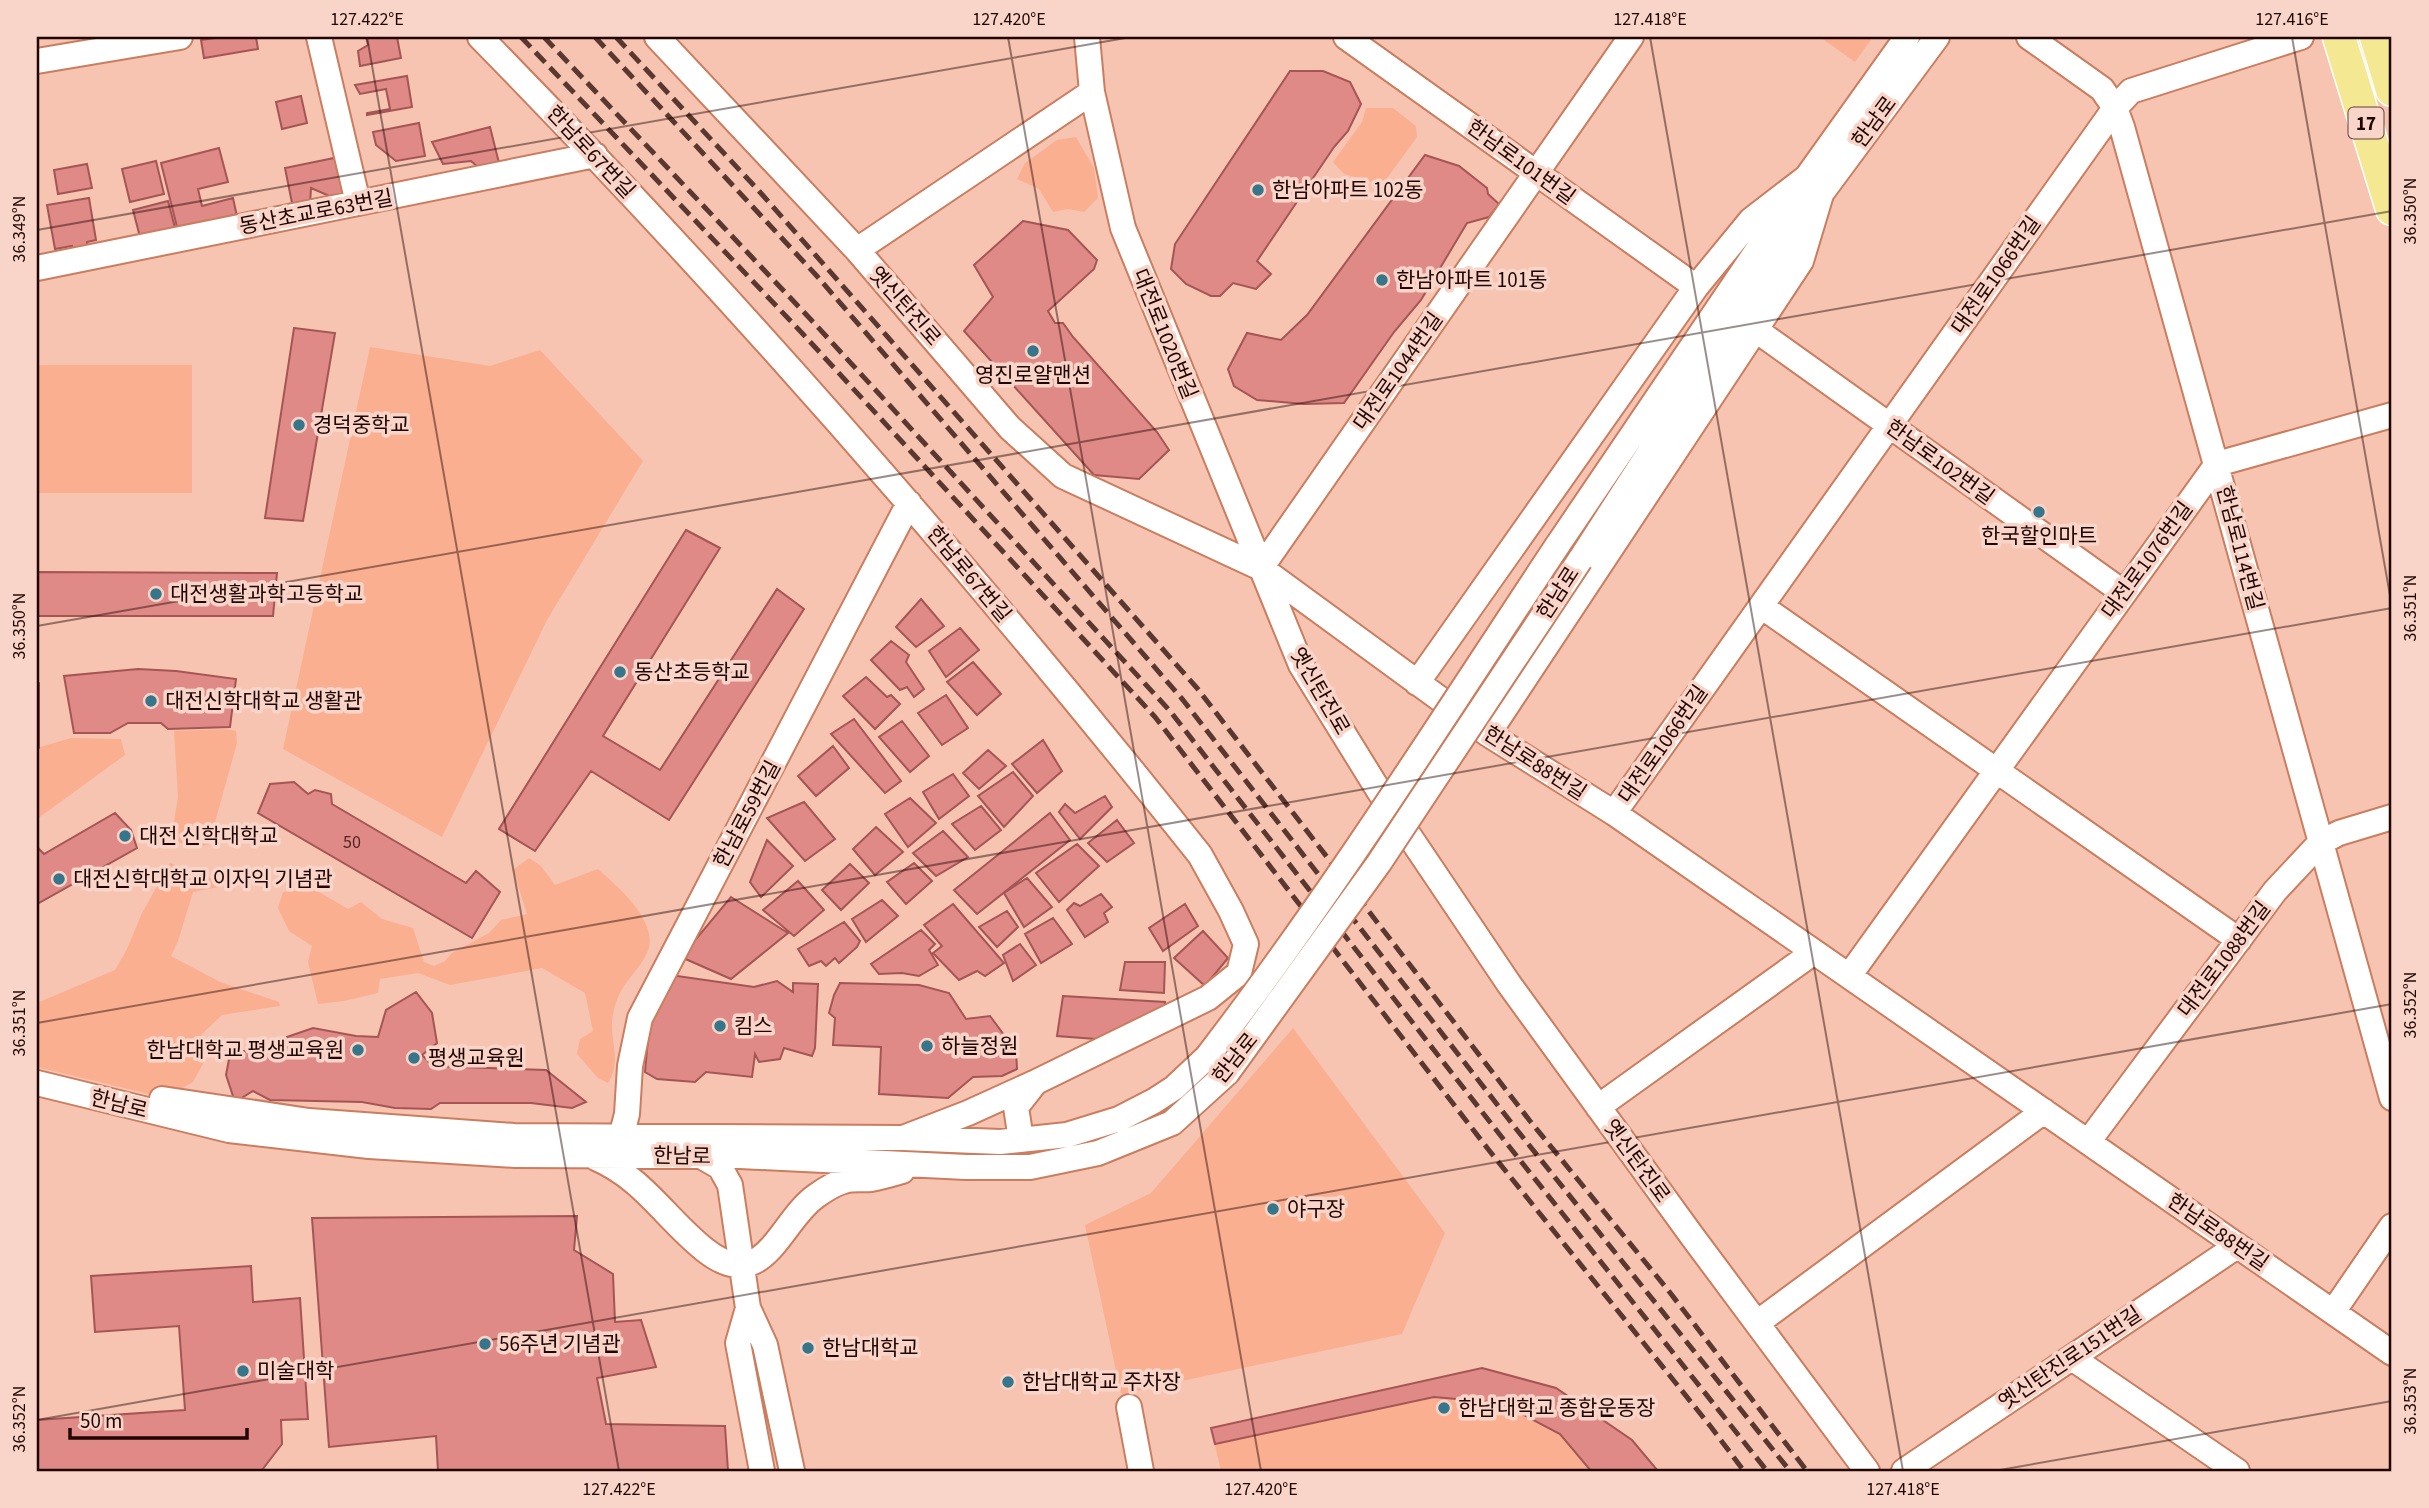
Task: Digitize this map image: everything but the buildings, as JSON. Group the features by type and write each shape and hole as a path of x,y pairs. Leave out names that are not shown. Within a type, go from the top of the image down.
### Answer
{"main road":[{"name":"17","path":"2339,37 2392,209"},
{"name":"17","path":"2376,37 2392,90"}],"street":[{"path":"37,61 180,37"},
{"path":"318,37 358,203"},
{"name":"한남로67번길","path":"480,37 595,155 909,503 1200,855 1246,944 1239,972 1208,998 1034,1083 968,1113 903,1138"},
{"name":"옛신탄진로","path":"657,37 857,250 1010,428 1063,476 1261,568 1301,665 1379,791 1479,941 1867,1471"},
{"name":"대전로1020번길","path":"1087,37 1092,92 1123,228 1261,568"},
{"name":"한남로101번길","path":"1346,37 1696,287"},
{"name":"대전로1044번길","path":"1261,568 1631,37"},
{"name":"한남로","path":"37,1067 168,1101 309,1121 514,1136 903,1138 1000,1142 1067,1135 1119,1119 1154,1101 1174,1088 1207,1057 1272,972 1356,851 1557,546 1815,184 1907,37"},
{"name":"한남로","path":"37,1083 229,1130 369,1146 515,1155 753,1157 1030,1167 1098,1153 1172,1123 1227,1073 1379,863 1786,242 1815,184 1937,37"},
{"name":"한남로114번길","path":"2029,37 2102,89 2115,108 2122,127 2392,1098"},
{"name":"대전로1066번길","path":"1614,813 2115,108 2131,91 2301,37"},
{"path":"857,250 1092,92"},
{"name":"동산초교로63번길","path":"37,268 595,155"},
{"path":"1417,682 1696,287 1751,220 1815,184"},
{"path":"1488,734 1801,261 1815,184"},
{"name":"한남로102번길","path":"1756,330 2124,593"},
{"path":"2217,464 2392,415"},
{"name":"대전로1076번길","path":"1849,976 2217,464"},
{"name":"한남로59번길","path":"621,1137 627,1114 630,1066 640,1018 909,503"},
{"name":"한남로88번길","path":"1261,568 1488,734 1614,813 2392,1353"},
{"path":"1761,606 2239,940"},
{"name":"대전로1088번길","path":"2088,1142 2275,891 2320,843 2339,833 2392,817"},
{"path":"1598,1107 1814,952"},
{"path":"1021,1140 1016,1108 1034,1083"},
{"path":"1757,1324 2043,1111"},
{"path":"589,1155 634,1179 706,1251 723,1261 742,1265 760,1260 815,1196 845,1181 870,1179 929,1164"},
{"path":"701,1156 720,1167 730,1185 748,1308 765,1345 792,1471"},
{"path":"730,1185 735,1166 753,1157"},
{"path":"2333,1312 2392,1226"},
{"name":"옛신탄진로151번길","path":"1904,1471 2237,1245"},
{"path":"748,1308 738,1343 762,1471"},
{"path":"2072,1358 2206,1463 2236,1471"},
{"path":"1129,1407 1141,1471"}],"shaded area":[{"path":"1820,37 1873,37 1855,62"},
{"path":"1366,108 1393,108 1416,126 1417,137 1382,185 1344,174 1333,162 1362,122"},
{"path":"1076,137 1094,168 1098,198 1084,212 1068,209 1053,212 1039,189 1017,179 1025,163 1057,140"},
{"path":"370,347 490,366 540,350 643,461 547,620 442,837 283,749"},
{"path":"37,365 192,365 192,493 37,493"},
{"path":"174,731 236,731 237,743 209,844 185,845 178,842 174,836 178,797"},
{"path":"71,738 121,739 125,755 37,819 37,748"},
{"path":"529,858 541,866 555,885 598,869 635,906 648,930 650,942 647,953 623,987 613,1014 615,1057 608,1083 598,1078 577,1054 580,1039 593,1031 585,993 542,968 450,985 418,973 380,979 378,993 318,1004 308,962 312,946 289,931 278,908 283,892 314,889 348,909 361,902 382,919 413,928 424,962 434,966 489,933 501,920 527,914 513,870"},
{"path":"170,863 218,881 224,886 193,892 171,956 220,982 279,1002 280,1006 222,1015 201,1035 205,1060 193,1082 165,1098 37,1067 37,1003 115,970"},
{"name":"야구장","path":"1293,1028 1445,1233 1402,1334 1121,1394 1085,1225 1151,1193"},
{"name":"한남대학교 종합운동장","path":"1482,1368 1556,1388 1632,1440 1658,1471 1221,1471 1211,1428"}],"railway":[{"path":"521,37 802,333 1155,717 1488,1149 1744,1471"},
{"path":"544,37 815,324 1170,711 1504,1140 1767,1471"},
{"path":"595,37 816,275 1183,700 1517,1130 1790,1471"},
{"path":"616,37 759,191 1197,688 1530,1121 1668,1290 1807,1471"}],"place":[{"name":"한남아파트 102동","path":"1258,190"},
{"name":"한남아파트 101동","path":"1382,280"},
{"name":"영진로얄맨션","path":"1033,351"},
{"name":"경덕중학교","path":"299,425"},
{"name":"한국할인마트","path":"2039,512"},
{"name":"대전생활과학고등학교","path":"156,594"},
{"name":"동산초등학교","path":"620,672"},
{"name":"대전신학대학교 생활관","path":"151,701"},
{"name":"대전 신학대학교","path":"125,836"},
{"name":"대전신학대학교 이자익 기념관","path":"59,879"},
{"name":"킴스","path":"720,1026"},
{"name":"하늘정원","path":"927,1046"},
{"name":"한남대학교 평생교육원","path":"358,1050"},
{"name":"평생교육원","path":"414,1058"},
{"name":"야구장","path":"1273,1209"},
{"name":"56주년 기념관","path":"485,1344"},
{"name":"한남대학교","path":"808,1348"},
{"name":"미술대학","path":"243,1371"},
{"name":"한남대학교 주차장","path":"1008,1382"},
{"name":"한남대학교 종합운동장","path":"1444,1408"}]}
